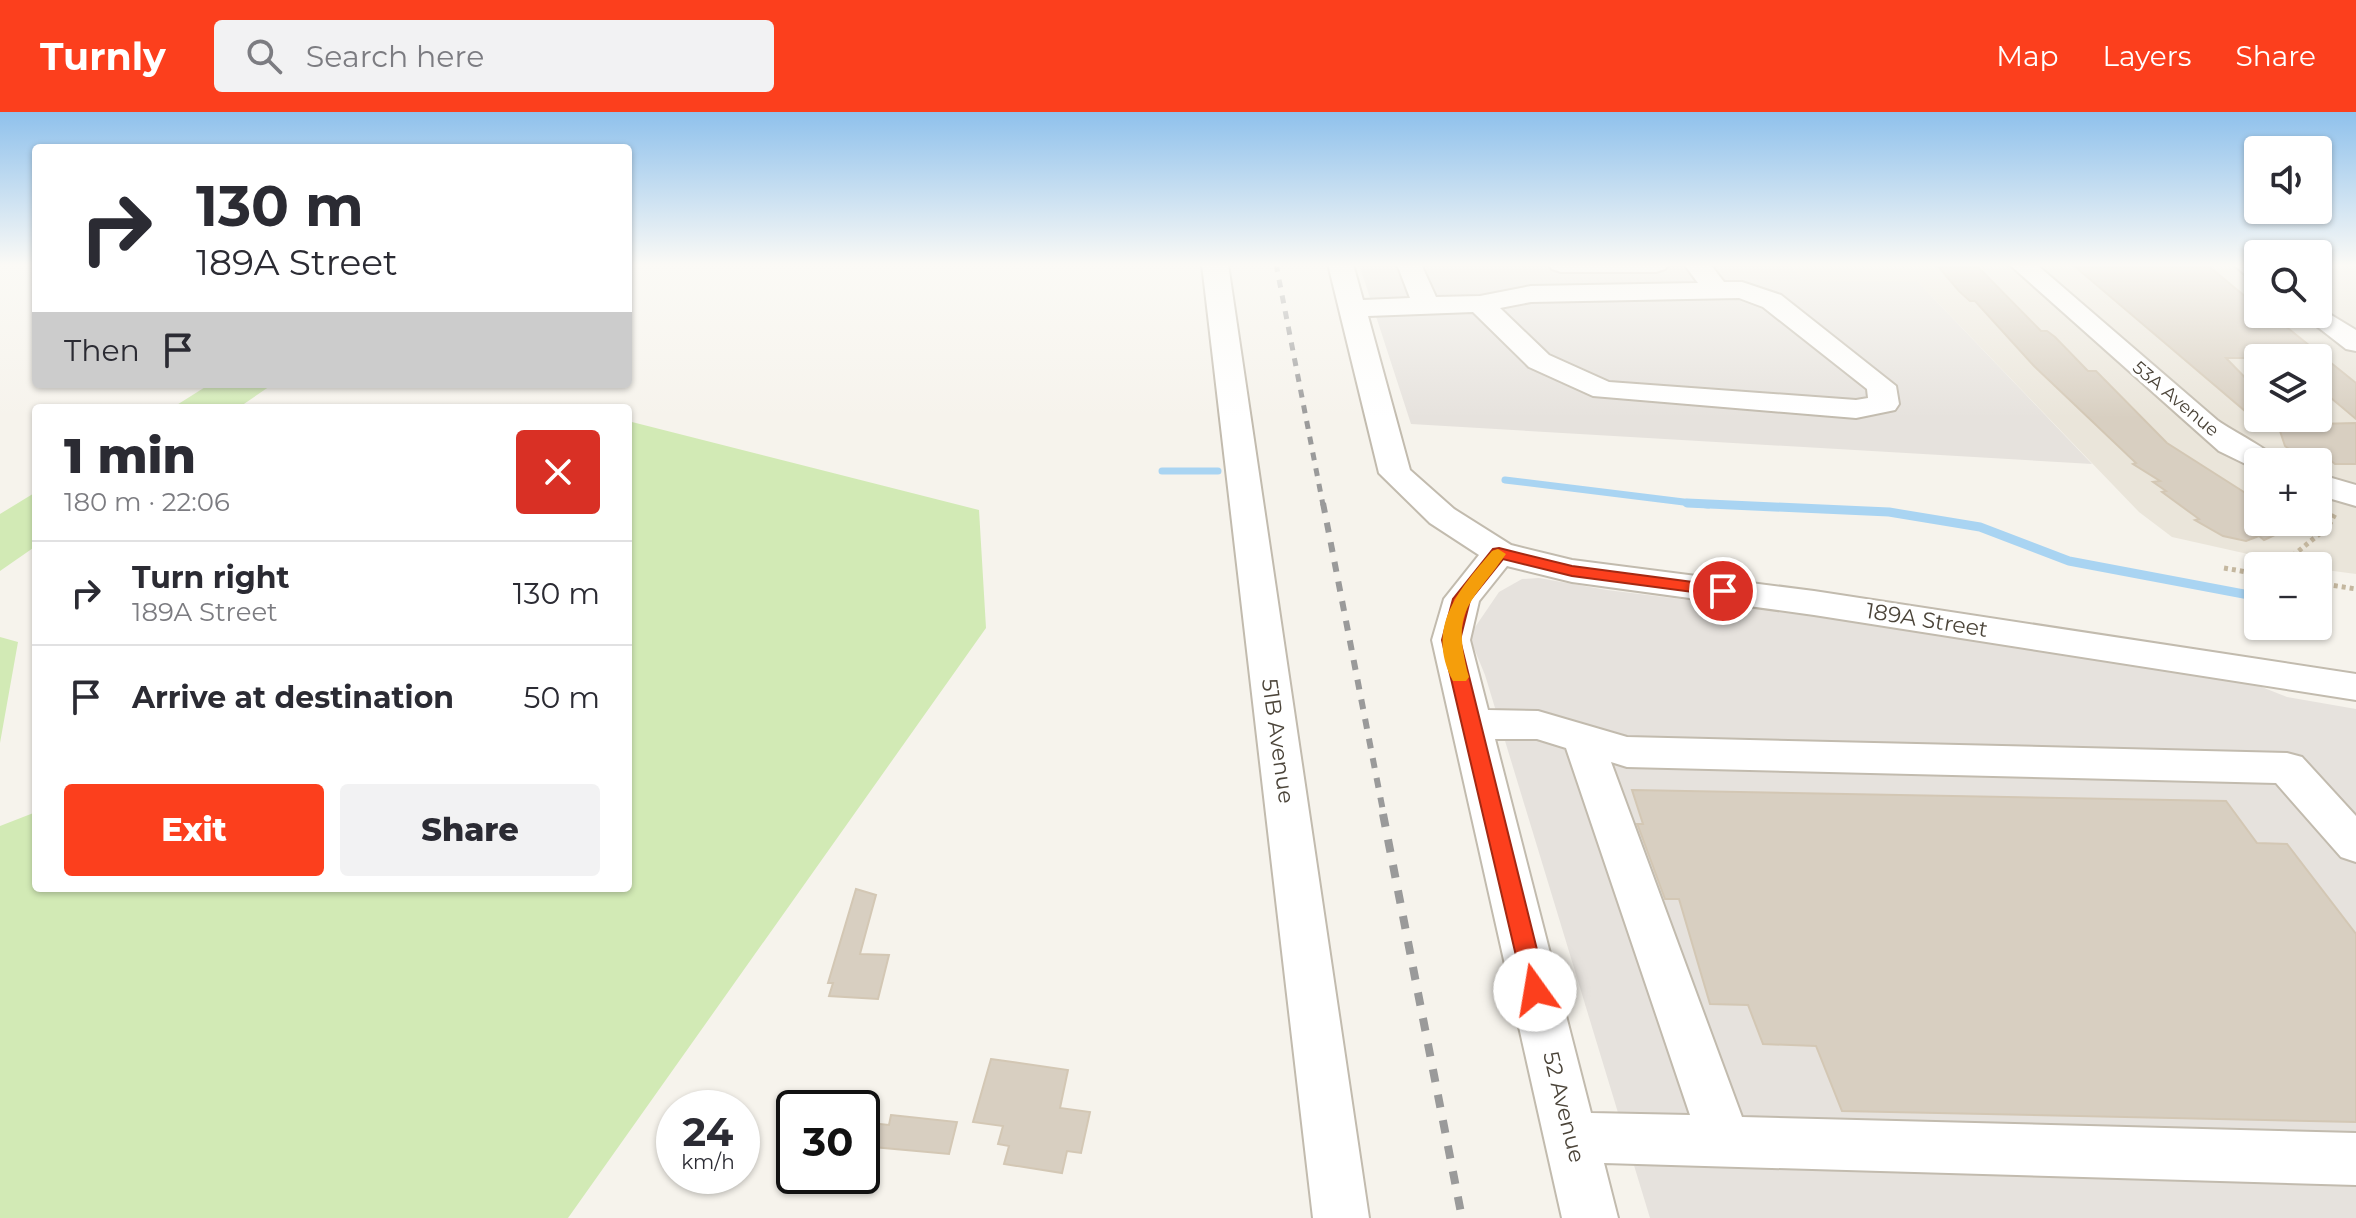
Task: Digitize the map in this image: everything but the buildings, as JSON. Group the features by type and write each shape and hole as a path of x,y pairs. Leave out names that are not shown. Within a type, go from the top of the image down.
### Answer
{"street":[{"name":"51B Avenue","path":"1222,316 1341,1218"},
{"path":"1356,316 1395,473 1442,516 1499,553"},
{"path":"1492,316 1539,361 1603,390 1856,409 1884,404 1881,386 1791,316"},
{"name":"53A Avenue","path":"2080,316 2206,426 2244,451"},
{"path":"2332,326 2356,343"},
{"name":"189A Street","path":"1499,553 1572,571 1845,608 2356,687"},
{"name":"52 Avenue","path":"1499,553 1462,599 1451,640 1590,1218"},
{"path":"1472,724 1538,725 1627,752 2287,768 2356,845"},
{"path":"1583,740 1725,1141"},
{"path":"1571,1137 2356,1159"}],"path":[{"path":"2297,552 2328,527 2338,506 2338,491"},
{"path":"2224,568 2244,572"},
{"path":"2332,585 2356,589"}],"shaded area":[{"path":"1376,316 1950,316 2092,464 1411,424"},
{"path":"1950,316 2066,316 2191,426 2244,459 2244,536 2332,536 2332,496 2356,504 2356,574 2332,571 2332,552 2244,553 2172,537 2139,512"},
{"path":"2094,316 2244,316 2244,328 2321,328 2356,353 2356,488 2332,480 2332,448 2255,448 2238,439"},
{"path":"2332,316 2356,316 2356,334 2332,317"},
{"path":"1539,578 1607,590 1900,626 2244,680 2287,697 2356,709 2356,1218 1650,1218 1485,675 1469,636 1499,592 1522,579"}],"green space":[{"path":"204,388 267,388 244,404 178,404"},
{"path":"632,422 979,510 986,628 568,1218 0,1218 0,826 32,814 32,892 632,892"},
{"path":"32,494 32,549 0,571 0,514"},
{"path":"0,637 18,642 0,743"}],"waterway":[{"path":"1162,471 1218,471"},
{"path":"1505,480 1694,503"},
{"path":"1687,503 1694,503"},
{"path":"1694,503 1889,512 1980,527 2069,561 2244,594"},
{"path":"1694,503 1708,505"}],"railway":[{"path":"1286,316 1323,505"},
{"path":"1323,503 1384,816"},
{"path":"1383,814 1462,1218"}],"slow traffic":[{"path":"1460,677 1451,640 1455,617 1462,599 1498,554"}],"route":[{"path":"1535,990 1451,640 1462,599 1499,553 1572,571 1723,591"}]}
